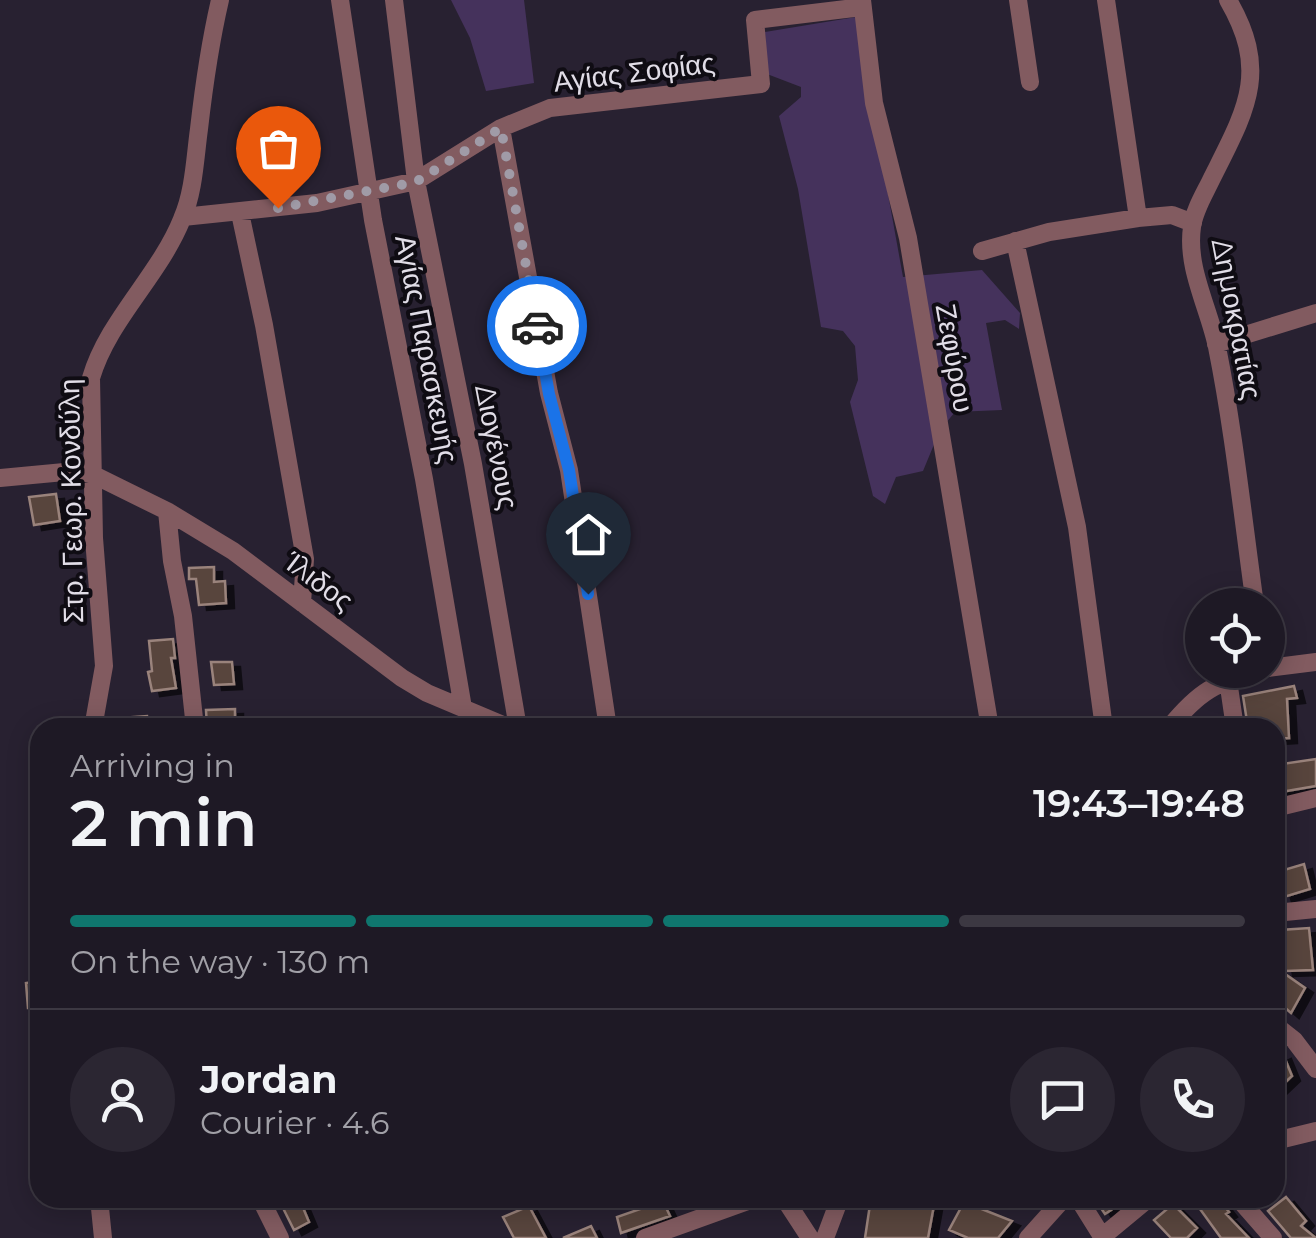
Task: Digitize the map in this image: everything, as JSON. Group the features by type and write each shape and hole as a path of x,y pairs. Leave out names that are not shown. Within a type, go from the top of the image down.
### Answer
{"street":[{"name":"Στρ. Γεωρ. Κονδύλη","path":"95,718 104,666 94,538 91,378 97,358 147,283 183,218 192,183 209,50 220,0"},
{"name":"Αγίας Παρασκευής","path":"340,0 368,193 424,479 463,708"},
{"name":"Διογένους","path":"394,0 416,182 476,481 516,718"},
{"path":"1018,0 1030,82"},
{"path":"1106,0 1138,218"},
{"name":"Δημοκρατίας","path":"1228,0 1249,46 1251,88 1242,121 1192,223 1192,247 1216,344 1252,588"},
{"name":"Αγίας Σοφίας","path":"183,218 240,213 416,182 501,128 550,108 761,84 755,20 862,3"},
{"name":"Ζεφύρου","path":"862,3 874,103 908,238 988,718"},
{"path":"501,128 549,394 569,470 607,718"},
{"path":"240,213 305,558 302,603"},
{"path":"982,251 1138,218 1172,215 1192,223"},
{"path":"1015,241 1077,527 1103,718"},
{"path":"1216,344 1316,313"},
{"path":"0,478 75,471 94,475"},
{"name":"Ίλιδος","path":"94,475 168,510 233,551 402,678 486,718"},
{"path":"168,510 194,718"},
{"path":"1285,666 1316,662"},
{"path":"1177,718 1194,698 1213,688"},
{"path":"1229,688 1234,718"},
{"path":"1285,806 1316,798"},
{"path":"1285,912 1316,909"},
{"path":"1285,1033 1316,1069"},
{"path":"1285,1139 1316,1131"},
{"path":"100,1208 103,1238"},
{"path":"265,1208 280,1238"},
{"path":"644,1238 728,1208"},
{"path":"790,1208 810,1238"},
{"path":"825,1238 836,1208"},
{"path":"1028,1238 1055,1208"},
{"path":"1084,1208 1102,1237 1136,1208"},
{"path":"1247,1208 1273,1238"}],"shaded area":[{"path":"451,0 524,0 534,83 486,91 470,38"},
{"path":"856,17 903,277 982,270 1020,313 1019,329 1005,320 986,323 1002,410 955,412 940,430 923,471 896,477 885,504 873,496 850,402 858,380 855,346 843,331 821,327 798,189 779,116 801,97 801,87 767,74 765,32"}],"building":[{"path":"56,494 60,521 34,525 29,497"},
{"path":"214,567 214,582 225,581 226,603 199,605 196,579 189,579 189,568"},
{"path":"173,639 175,658 171,658 176,688 152,691 149,641"},
{"path":"211,662 232,662 234,684 214,685"},
{"path":"1294,686 1297,698 1287,699 1289,738 1285,738 1285,718 1246,718 1243,696"},
{"path":"235,709 235,718 206,718 206,710"},
{"path":"1316,759 1316,786 1285,791 1285,764"},
{"path":"1304,864 1310,889 1285,897 1285,870"},
{"path":"1309,928 1313,970 1285,971 1285,930"},
{"path":"1285,974 1305,988 1291,1013 1285,1008"},
{"path":"30,982 30,1008 28,1008 26,983"},
{"path":"1285,1059 1292,1076 1285,1083"},
{"path":"1285,1198 1306,1221 1301,1226 1316,1238 1291,1238 1268,1211 1285,1208"},
{"path":"283,1208 303,1208 309,1222 294,1230"},
{"path":"530,1208 546,1238 514,1238 503,1217"},
{"path":"643,1208 666,1208 670,1216 621,1233 617,1217"},
{"path":"870,1208 933,1208 928,1238 865,1238"},
{"path":"961,1208 979,1208 1012,1221 998,1238 968,1238 949,1230"},
{"path":"1168,1208 1177,1208 1197,1228 1187,1238 1171,1238 1154,1220"},
{"path":"1199,1208 1226,1208 1229,1212 1226,1214 1249,1238 1221,1238"},
{"path":"591,1226 597,1238 563,1238"}],"way so far":[{"path":"278,208 416,182 501,128 537,326"}],"route":[{"path":"537,326 549,394 569,470 588,594"}]}
